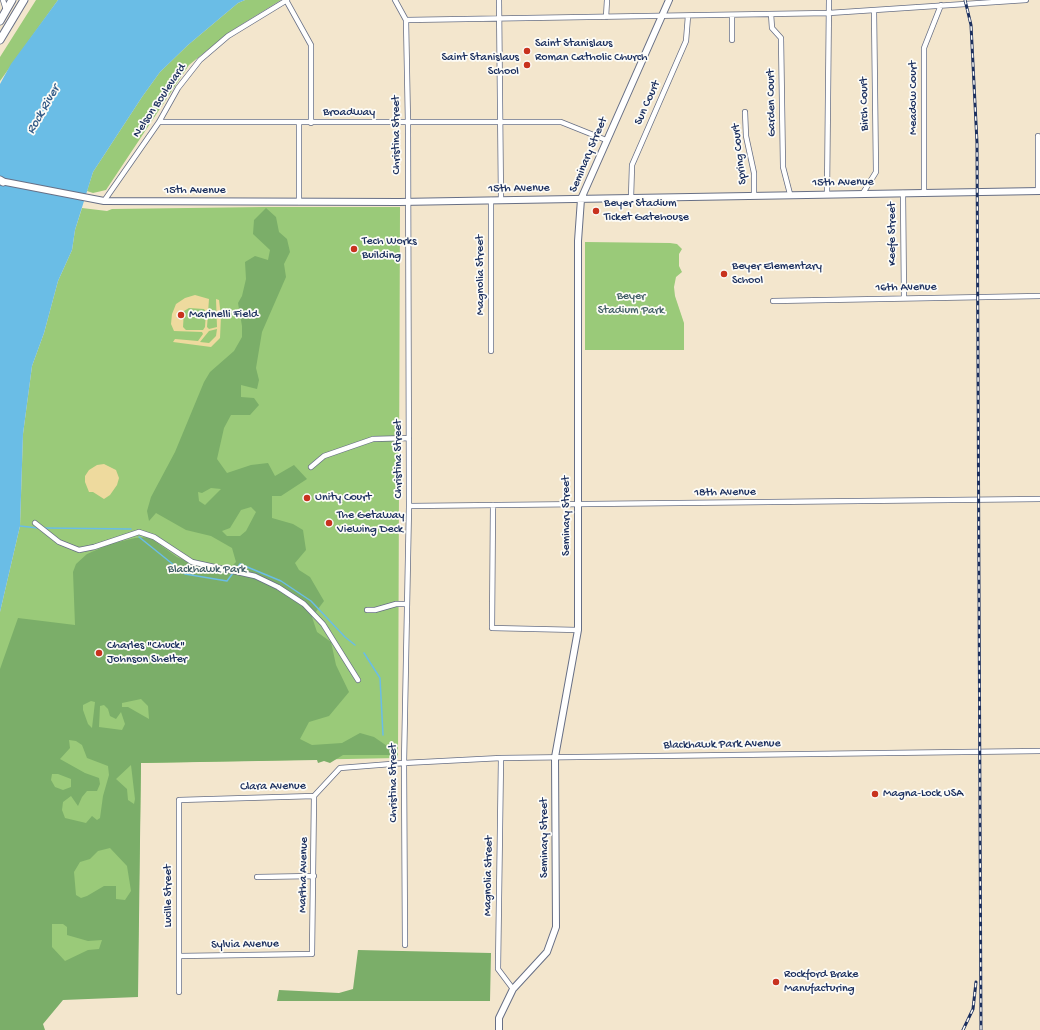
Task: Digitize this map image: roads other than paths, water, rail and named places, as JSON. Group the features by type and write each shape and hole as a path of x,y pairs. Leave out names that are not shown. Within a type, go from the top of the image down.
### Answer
{"main road":[{"path":"0,21 12,0"},
{"path":"0,40 24,0"}],"street":[{"path":"3,0 6,10"},
{"path":"287,0 311,45 311,123"},
{"name":"Nelson Boulevard","path":"104,201 159,122 178,88 200,60 228,36 287,0"},
{"name":"Christina Street","path":"395,0 406,20 408,123 407,202 409,506 404,763 405,944"},
{"path":"499,0 501,200"},
{"path":"606,17 607,0"},
{"name":"Seminary Street","path":"499,1030 499,1018 513,989 547,952 556,927 555,757 578,630 578,241 581,199 606,140 670,0"},
{"path":"827,194 829,0"},
{"path":"406,20 829,13 1026,0"},
{"name":"Meadow Court","path":"924,193 924,48 941,5"},
{"name":"Birch Court","path":"862,193 876,172 874,11"},
{"name":"Garden Court","path":"771,14 772,28 781,38 783,167 790,194"},
{"path":"732,15 732,40"},
{"name":"Sun Court","path":"631,198 632,165 686,42 688,16"},
{"name":"Spring Court","path":"745,112 746,136 754,173 754,195"},
{"name":"Broadway","path":"159,122 561,122 606,140"},
{"path":"299,123 299,202"},
{"path":"1038,136 1039,191"},
{"name":"15th Avenue","path":"1,181 85,199 104,201 407,202 790,194 1039,191"},
{"name":"Keefe Street","path":"903,193 904,298"},
{"name":"Magnolia Street","path":"491,200 491,351"},
{"name":"16th Avenue","path":"773,301 1040,296"},
{"path":"311,467 324,456 373,439 409,438"},
{"name":"18th Avenue","path":"409,506 1040,499"},
{"path":"493,505 492,628 578,630"},
{"path":"35,523 59,542 79,550 94,547 139,532 154,537 192,562 255,576 278,587 304,604 323,624 358,680"},
{"path":"367,610 375,610 396,604 407,604"},
{"name":"Blackhawk Park Avenue","path":"404,763 501,758 1040,751"},
{"name":"Magnolia Street","path":"501,758 498,969 513,989"},
{"name":"Clara Avenue","path":"179,800 314,796 340,768 404,763"},
{"name":"Martha Avenue","path":"312,954 314,796"},
{"name":"Lucille Street","path":"178,992 179,800"},
{"path":"257,877 314,876"},
{"name":"Sylvia Avenue","path":"179,956 312,954"}],"water":[{"name":"Rock River","path":"58,0 245,0 238,3 188,45 160,72 93,172 75,230 72,250 58,281 44,333 32,366 23,434 20,526 0,612 0,84 11,64"}],"waterway":[{"path":"20,526 38,528"},
{"path":"44,528 131,529"},
{"path":"139,537 185,574 227,581 233,573"},
{"path":"236,570 240,564 281,581 311,601 345,637 355,645"},
{"path":"364,653 380,678 383,735"}],"railway":[{"path":"965,0 971,25 977,143 981,1030"},
{"path":"963,1030 973,1009 976,982"}],"place":[{"name":"Saint Stanislaus Roman Catholic Church","path":"527,51"},
{"name":"Saint Stanislaus School","path":"527,65"},
{"name":"Beyer Stadium Ticket Gatehouse","path":"596,211"},
{"name":"Tech Works Building","path":"354,249"},
{"name":"Beyer Elementary School","path":"724,274"},
{"name":"Marinelli Field","path":"181,315"},
{"name":"Unity Court","path":"307,498"},
{"name":"The Getaway Viewing Deck","path":"329,523"},
{"name":"Charles \"Chuck\" Johnson Shelter","path":"99,653"},
{"name":"Magna-Lock USA","path":"875,794"},
{"name":"Rockford Brake Manufacturing","path":"776,982"}],"park label":[{"name":"Beyer Stadium Park","path":"631,304"},
{"name":"Blackhawk Park","path":"207,570"}]}
